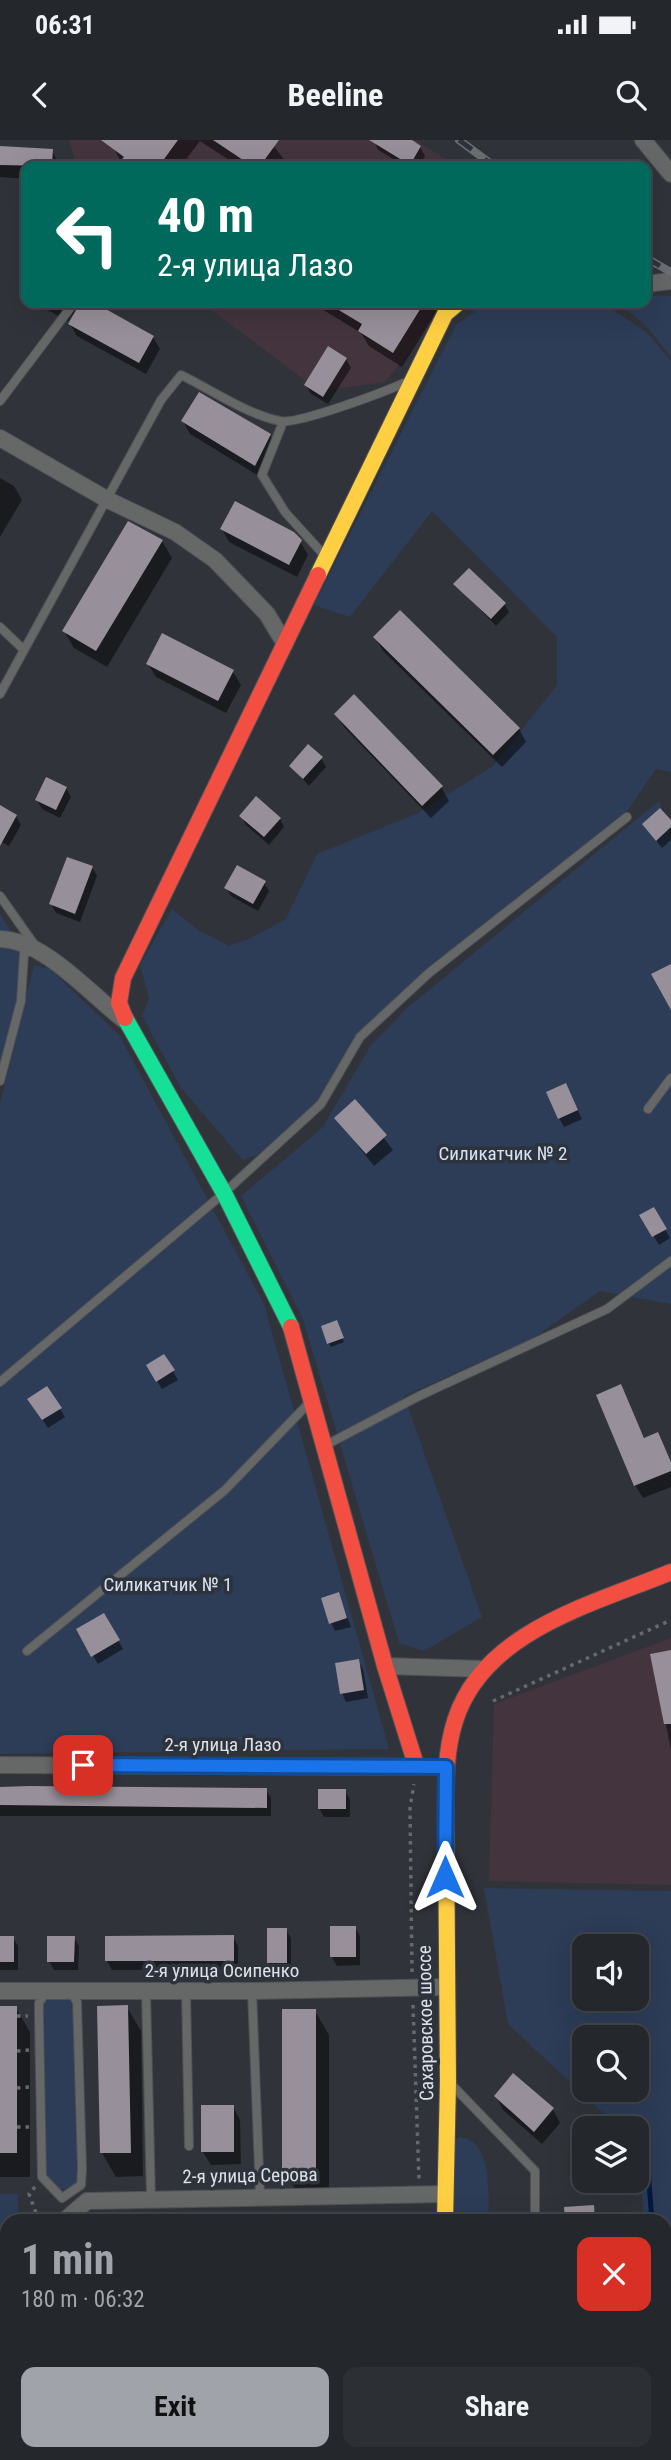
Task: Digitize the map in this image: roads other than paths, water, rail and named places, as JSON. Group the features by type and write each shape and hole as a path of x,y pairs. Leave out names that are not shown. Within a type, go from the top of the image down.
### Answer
{"street":[{"path":"643,140 671,174"},
{"path":"651,283 671,281"},
{"path":"416,1765 385,1666 292,1329 224,1194 127,1022 119,1003 123,978 445,314 452,308"},
{"path":"0,438 108,500 175,532 215,560 267,614 285,644"},
{"path":"0,939 12,939 36,947 127,1022"},
{"name":"Сахаровское шоссе","path":"445,2214 448,2081 445,1987 446,1767 455,1720 464,1699 484,1669 507,1647 534,1630 671,1572"},
{"path":"385,1666 484,1669"},
{"name":"2-я улица Лазо","path":"0,1765 446,1767"},
{"name":"2-я улица Осипенко","path":"0,1991 252,1992 445,1987"},
{"name":"2-я улица Серова","path":"71,2214 87,2201 260,2195 445,2194"}],"lane":[{"path":"0,401 70,308"},
{"path":"0,694 161,400 181,375 263,416 283,422 368,399 414,379"},
{"path":"283,422 262,475 285,512 327,558"},
{"path":"0,627 24,650"},
{"path":"0,1382 224,1194 321,1104 360,1037 429,973 627,817"},
{"path":"0,896 36,947 24,954 21,1001 0,1081"},
{"path":"648,1109 671,1078"},
{"path":"326,1445 419,1396 607,1309 671,1261"},
{"path":"27,1651 225,1490 313,1400"},
{"path":"62,2198 81,2185 82,2169 78,2012 73,1995 62,1990 44,1995 39,2003 42,2177 62,2198 68,2214"},
{"path":"146,1992 151,2198"},
{"path":"186,1992 189,2146"},
{"path":"252,1992 260,2195"},
{"path":"448,2081 535,2171 535,2214"}],"waterway":[{"path":"649,2183 651,2214"}],"railway":[{"path":"459,140 487,161"},
{"path":"651,261 671,272"}],"park label":[{"name":"Силикатчик № 2","path":"503,1153"},
{"name":"Силикатчик № 1","path":"168,1584"}]}
